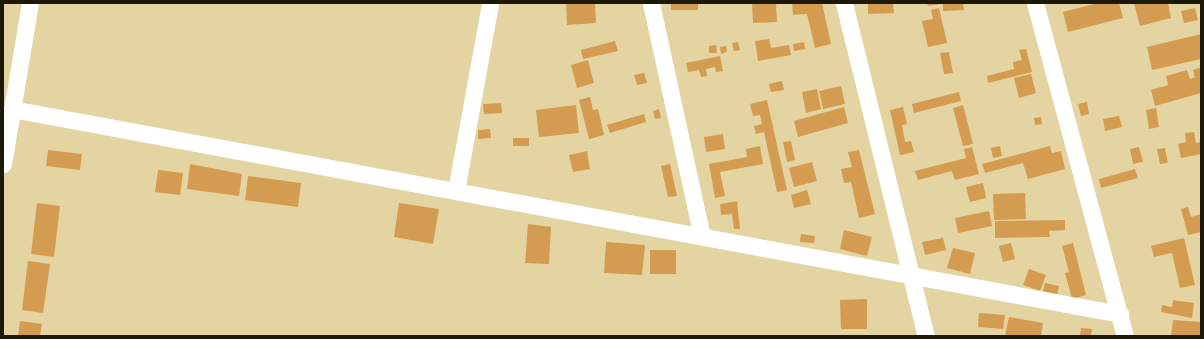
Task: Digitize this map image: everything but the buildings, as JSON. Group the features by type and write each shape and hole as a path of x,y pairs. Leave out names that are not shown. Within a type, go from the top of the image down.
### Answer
{"street":[{"path":"3,164 30,3"},
{"path":"456,191 490,3"},
{"path":"651,3 702,237"},
{"path":"844,3 926,336"},
{"path":"1035,3 1125,336"},
{"path":"12,109 1120,314"}]}
